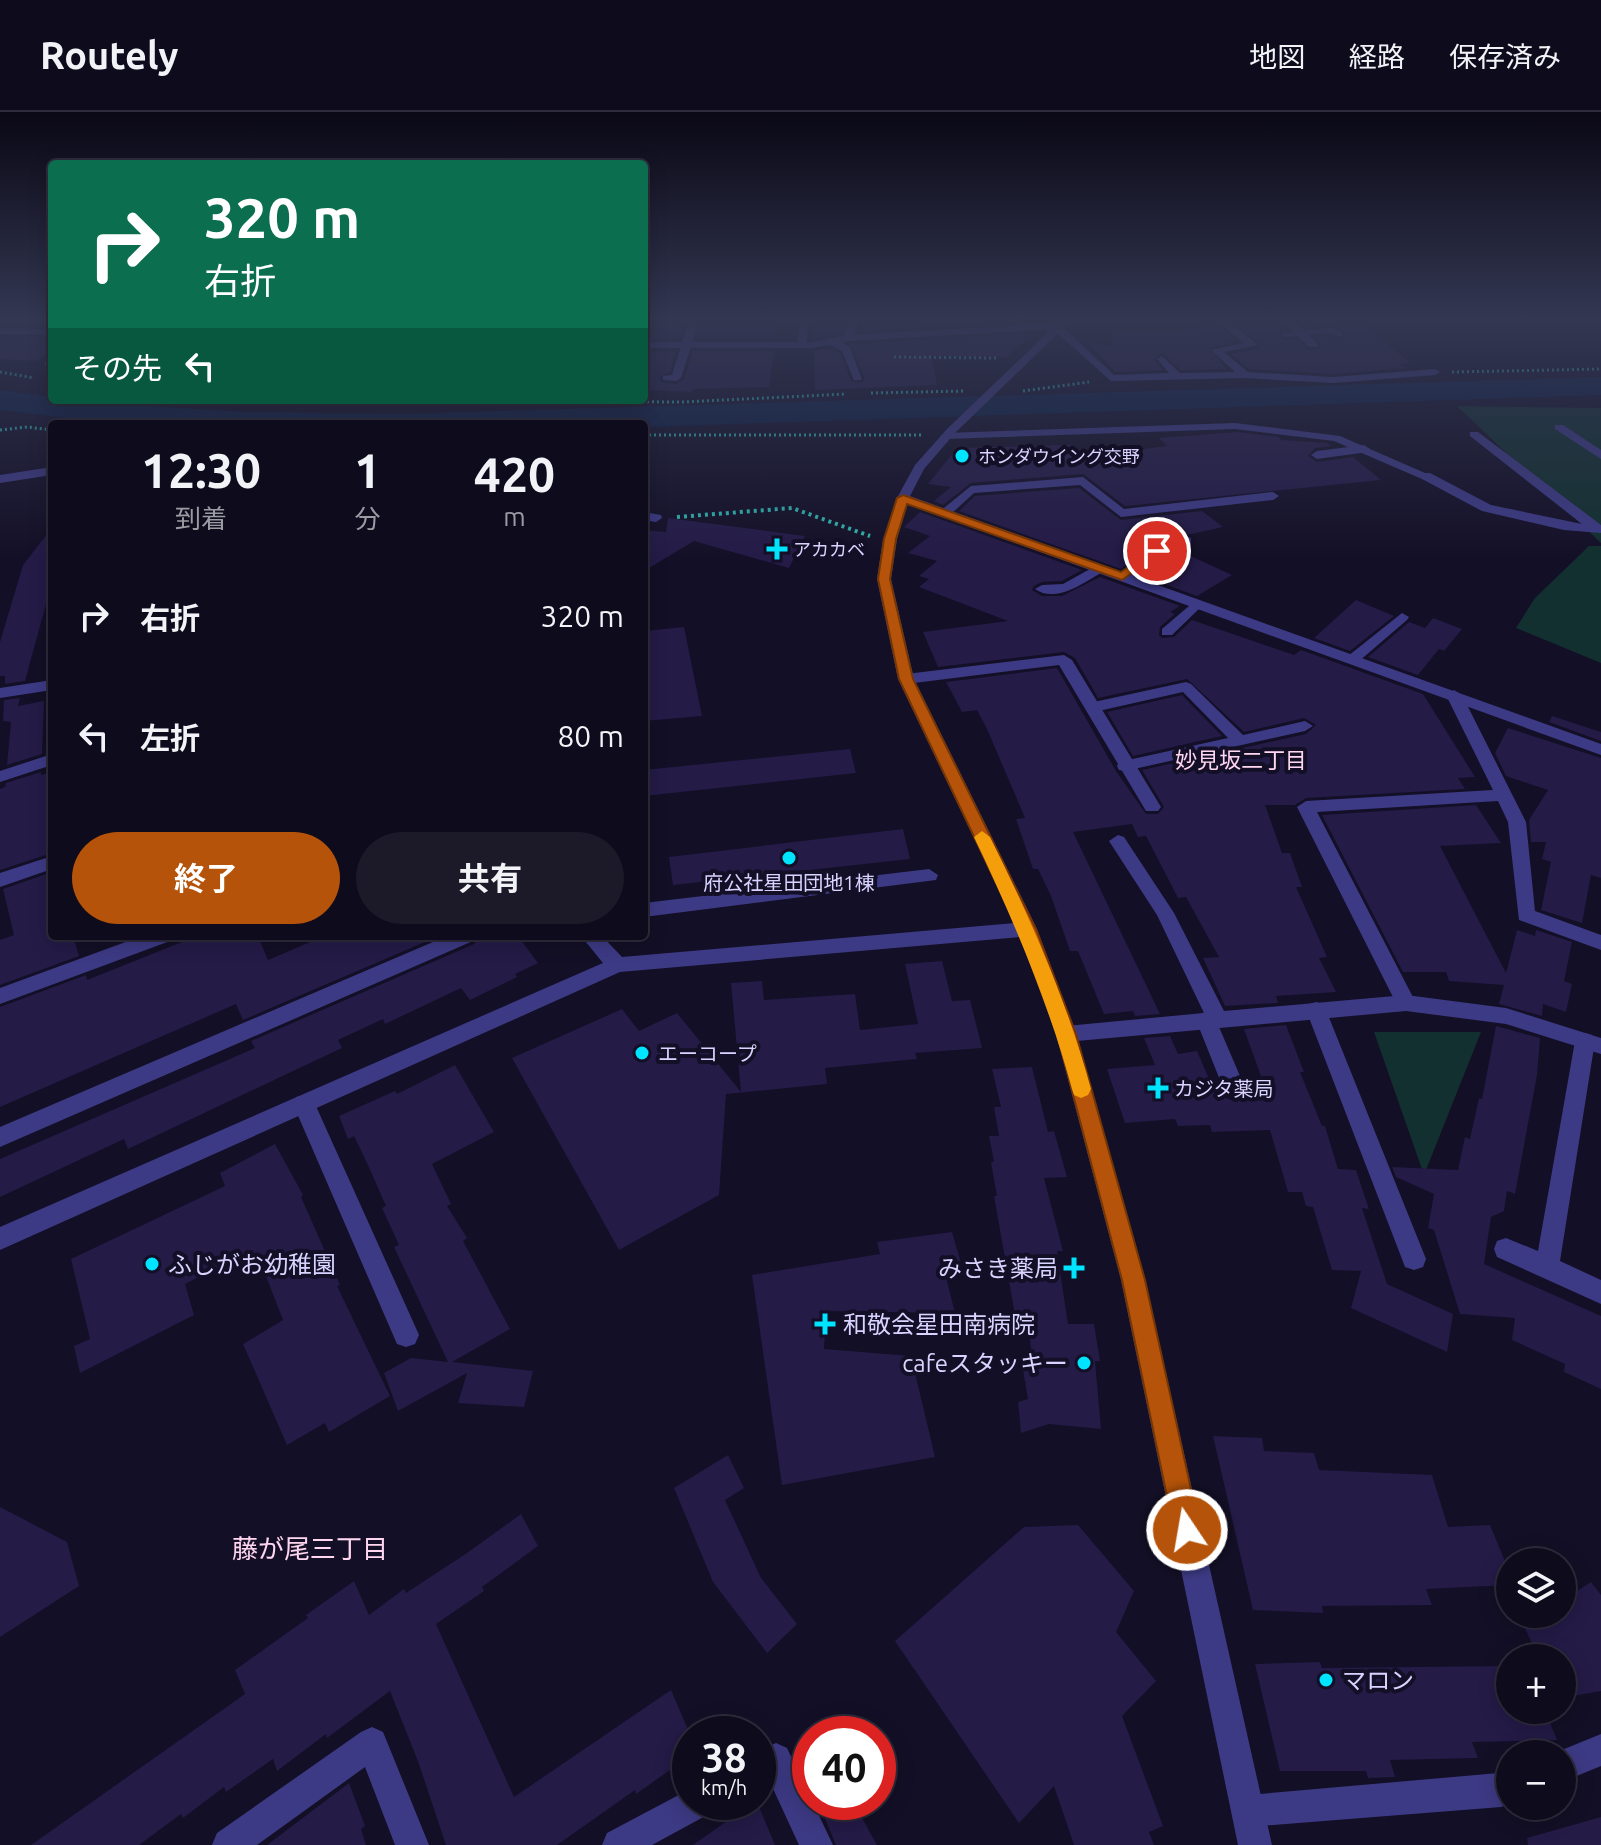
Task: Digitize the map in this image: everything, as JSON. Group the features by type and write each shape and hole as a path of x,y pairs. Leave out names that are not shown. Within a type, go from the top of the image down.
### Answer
{"street":[{"path":"984,399 948,433 919,468 903,498 890,539 884,579 906,679 1027,929 1066,1034 1133,1280 1255,1845"},
{"path":"948,433 1235,426 1336,438 1426,476 1487,508 1564,526 1599,529"},
{"path":"1559,427 1601,455"},
{"path":"1474,434 1599,529"},
{"path":"1317,455 1364,449"},
{"path":"0,479 48,472"},
{"path":"945,512 971,490 1083,481 1121,513 1273,496"},
{"path":"903,498 1601,750"},
{"path":"1122,577 1157,551 1186,541"},
{"path":"1042,589 1066,588 1099,568"},
{"path":"1167,632 1196,604"},
{"path":"1353,659 1402,617"},
{"path":"906,679 1064,660 1152,807"},
{"path":"0,693 48,686"},
{"path":"1094,707 1186,687 1239,740"},
{"path":"1454,695 1517,822 1526,915 1601,943"},
{"path":"1125,766 1305,726"},
{"path":"0,777 48,760"},
{"path":"1406,1003 1306,807 1501,795"},
{"path":"1118,841 1165,913 1212,1020 1235,1090"},
{"path":"0,880 48,863"},
{"path":"648,910 929,875"},
{"path":"0,1239 617,965 1027,929"},
{"path":"0,996 152,940"},
{"path":"0,1137 457,940"},
{"path":"595,940 617,965"},
{"path":"1066,1034 1406,1003 1506,1016 1593,1043 1547,1267"},
{"path":"1316,1010 1414,1259"},
{"path":"304,1104 406,1335"},
{"path":"1506,1249 1601,1292"},
{"path":"229,1845 372,1743 412,1845"},
{"path":"1576,1760 1601,1750"},
{"path":"776,1759 816,1845"},
{"path":"1248,1811 1496,1791"},
{"path":"619,1845 672,1816"}],"path":[{"path":"648,402 749,399"},
{"path":"0,430 27,427 48,430"},
{"path":"648,435 948,433"},
{"path":"650,517 720,516 792,508 862,534 890,539"}],"green space":[{"path":"1457,406 1601,408 1601,543"},
{"path":"1589,546 1601,546 1601,663 1516,628 1535,598"},
{"path":"1374,1032 1481,1032 1424,1175"}],"building":[{"path":"1238,432 1278,437 1281,440 1327,443 1331,446 1315,448 1308,456 1317,462 1353,457 1381,480 1125,506 1083,474 971,483 943,505 934,501 951,487 928,484 957,448 1071,445 1077,458 1167,446 1159,438"},
{"path":"1079,488 1121,520 1202,511 1223,527 1159,541 1121,569 959,511 975,496"},
{"path":"920,512 1082,570 1062,581 1042,582 1034,586 1032,590 1042,596 1062,596 1100,577 1180,606 1170,612 1175,614 1160,627 1159,635 1162,638 1174,637 1192,620 1294,655 1301,650 1423,694 1475,777 1458,778 1465,789 1306,798 1295,805 1265,805 1282,853 1290,853 1302,887 1296,887 1327,957 1319,958 1336,992 1276,996 1278,1003 1225,1006 1203,958 1219,957 1186,897 1178,898 1146,836 1138,837 1132,824 1073,832 1160,1014 1135,1016 1133,1011 1104,1014 1078,951 1070,951 1038,869 1033,869 1016,819 1025,818 987,729 977,710 962,712 946,682 1057,668 1116,771 1146,814 1158,814 1164,807 1142,770 1306,734 1316,725 1304,718 1244,732 1187,679 1098,698 1075,658 1064,652 938,667 923,632 1008,621 919,587 929,579 919,576 937,561 908,553 930,536 904,527"},
{"path":"668,518 805,536 789,568 694,541 648,569 648,530 666,532"},
{"path":"48,533 48,597 25,681 5,684 5,676 0,676 0,642 23,565"},
{"path":"1180,551 1232,575 1197,596 1139,575 1163,557"},
{"path":"1356,600 1394,616 1350,651 1314,638"},
{"path":"1433,618 1462,629 1444,651 1439,649 1418,675 1368,657 1409,622 1425,628"},
{"path":"684,627 702,716 648,721 648,631"},
{"path":"1182,695 1222,736 1133,756 1107,712"},
{"path":"20,698 18,706 44,701 42,754 7,765 11,722 3,721 4,700"},
{"path":"1552,716 1601,732 1601,741 1549,722"},
{"path":"1508,728 1601,758 1601,878 1591,875 1582,923 1541,910 1551,862 1542,859 1546,842 1531,842 1529,820 1548,790 1506,776 1495,753"},
{"path":"850,749 856,773 648,796 648,770"},
{"path":"41,772 41,775 48,773 48,854 0,870 0,789 6,783"},
{"path":"1476,805 1501,843 1440,846 1506,973 1517,930 1535,936 1536,930 1572,942 1564,981 1572,984 1566,1012 1543,1004 1542,1016 1499,1004 1504,985 1449,981 1446,972 1403,972 1322,815"},
{"name":"府公社星田団地1棟","path":"903,829 910,859 673,885 669,857"},
{"path":"48,873 48,940 74,940 79,956 0,985 0,940 14,935 3,889"},
{"path":"187,940 260,940 268,960 315,940 430,940 243,1020 236,1004 0,1107 0,1007 86,975 87,980"},
{"path":"476,940 521,940 538,963 470,1000 461,988 385,1024 383,1019 338,1040 342,1048 128,1149 124,1139 0,1197 0,1159 255,1048 251,1041 474,944"},
{"path":"942,961 952,1001 970,1000 982,1048 915,1053 917,1059 825,1068 827,1084 726,1094 719,1195 619,1250 512,1058 622,1009 639,1031 677,1013 741,1092 731,983 762,981 764,1000 855,994 860,1030 918,1024 905,964"},
{"path":"1286,1025 1304,1072 1300,1072 1322,1126 1325,1126 1338,1169 1356,1170 1369,1209 1362,1208 1387,1284 1453,1314 1447,1352 1351,1308 1361,1271 1332,1270 1313,1207 1306,1206 1302,1192 1288,1192 1270,1130 1212,1132 1210,1125 1178,1126 1175,1119 1125,1123 1107,1069 1155,1065 1144,1038 1170,1036 1178,1054 1197,1051 1210,1081 1217,1081 1224,1097 1236,1102 1244,1099 1249,1091 1245,1080 1262,1079 1244,1029"},
{"path":"1496,1026 1540,1038 1537,1075 1515,1194 1507,1191 1504,1211 1491,1217 1484,1264 1601,1316 1601,1389 1564,1372 1565,1364 1512,1340 1515,1318 1460,1314 1434,1230 1428,1228 1434,1194 1396,1177 1392,1167 1458,1170 1465,1137 1470,1139 1479,1098 1482,1099"},
{"path":"455,1065 494,1132 432,1164 451,1204 447,1206 467,1238 463,1241 510,1329 452,1362 533,1371 524,1407 458,1403 467,1373 398,1411 384,1373 411,1358 448,1362 394,1247 399,1245 367,1163 354,1136 348,1139 339,1116 395,1091 397,1094"},
{"path":"1032,1067 1048,1132 1054,1131 1067,1177 1044,1178 1063,1251 1057,1251 1068,1324 1094,1324 1100,1361 1095,1361 1101,1429 1049,1424 1021,1433 1018,1402 1028,1399 1022,1364 1033,1365 1027,1315 1015,1315 994,1196 997,1196 989,1136 999,1136 994,1107 1001,1107 992,1069"},
{"path":"275,1144 303,1195 301,1197 340,1285 337,1286 390,1396 329,1432 325,1423 287,1445 243,1344 283,1320 259,1258 256,1259 252,1250 185,1284 194,1315 80,1373 74,1346 90,1339 71,1259 225,1186 220,1173"},
{"path":"952,1232 961,1263 943,1265 955,1313 826,1311 824,1349 911,1356 935,1457 782,1485 752,1275 880,1254 877,1242"},
{"path":"1213,1436 1262,1438 1264,1451 1314,1453 1319,1470 1432,1475 1448,1527 1490,1525 1500,1548 1496,1548 1496,1586 1426,1589 1432,1605 1322,1606 1323,1613 1253,1610"},
{"path":"728,1455 744,1488 725,1500 761,1578 797,1624 767,1653 713,1582 674,1488"},
{"path":"0,1507 67,1542 79,1586 0,1637"},
{"path":"521,1514 538,1546 482,1587 484,1591 436,1624 514,1797 671,1690 682,1716 672,1716 672,1769 636,1794 635,1790 557,1845 446,1845 390,1691 277,1771 273,1759 226,1792 224,1787 183,1818 181,1814 139,1845 31,1845 245,1694 235,1670 354,1581 369,1615 404,1589 406,1593"},
{"path":"1078,1525 1134,1591 1116,1632 1156,1681 1122,1716 1163,1826 1149,1832 1154,1845 1074,1845 1054,1786 1019,1823 895,1641 1024,1527"},
{"path":"1591,1582 1601,1595 1601,1691 1576,1695 1576,1644 1532,1644 1525,1628 1576,1628 1576,1592"},
{"path":"1320,1662 1322,1668 1496,1666 1496,1724 1551,1724 1557,1740 1472,1742 1478,1758 1390,1760 1395,1777 1368,1778 1366,1771 1280,1771 1255,1664"},
{"path":"349,1783 365,1826 361,1829 366,1845 267,1845"},
{"path":"1601,1817 1601,1845 1528,1845 1527,1838"},
{"path":"728,1820 765,1820 775,1845 693,1845"},
{"path":"826,1820 863,1820 877,1845 836,1845"}],"waterway":[{"path":"558,420 1160,399"},
{"path":"0,400 81,411 202,420"}],"slow traffic":[{"path":"982,837 1027,929 1066,1034 1081,1089"}],"place":[{"name":"ホンダウイング交野","path":"962,456"},
{"name":"アカカベ","path":"777,549"},
{"name":"府公社星田団地1棟","path":"789,858"},
{"name":"エーコープ","path":"642,1053"},
{"name":"カジタ薬局","path":"1158,1088"},
{"name":"ふじがお幼稚園","path":"152,1264"},
{"name":"みさき薬局","path":"1074,1268"},
{"name":"和敬会星田南病院","path":"825,1324"},
{"name":"cafeスタッキー","path":"1084,1363"},
{"name":"マロン","path":"1326,1680"}],"district":[{"name":"妙見坂二丁目","path":"1241,759"},
{"name":"藤が尾三丁目","path":"310,1548"}],"route":[{"path":"1157,551 1122,577 903,498 890,539 884,579 906,679 1027,929 1066,1034 1133,1280 1187,1530"}]}
